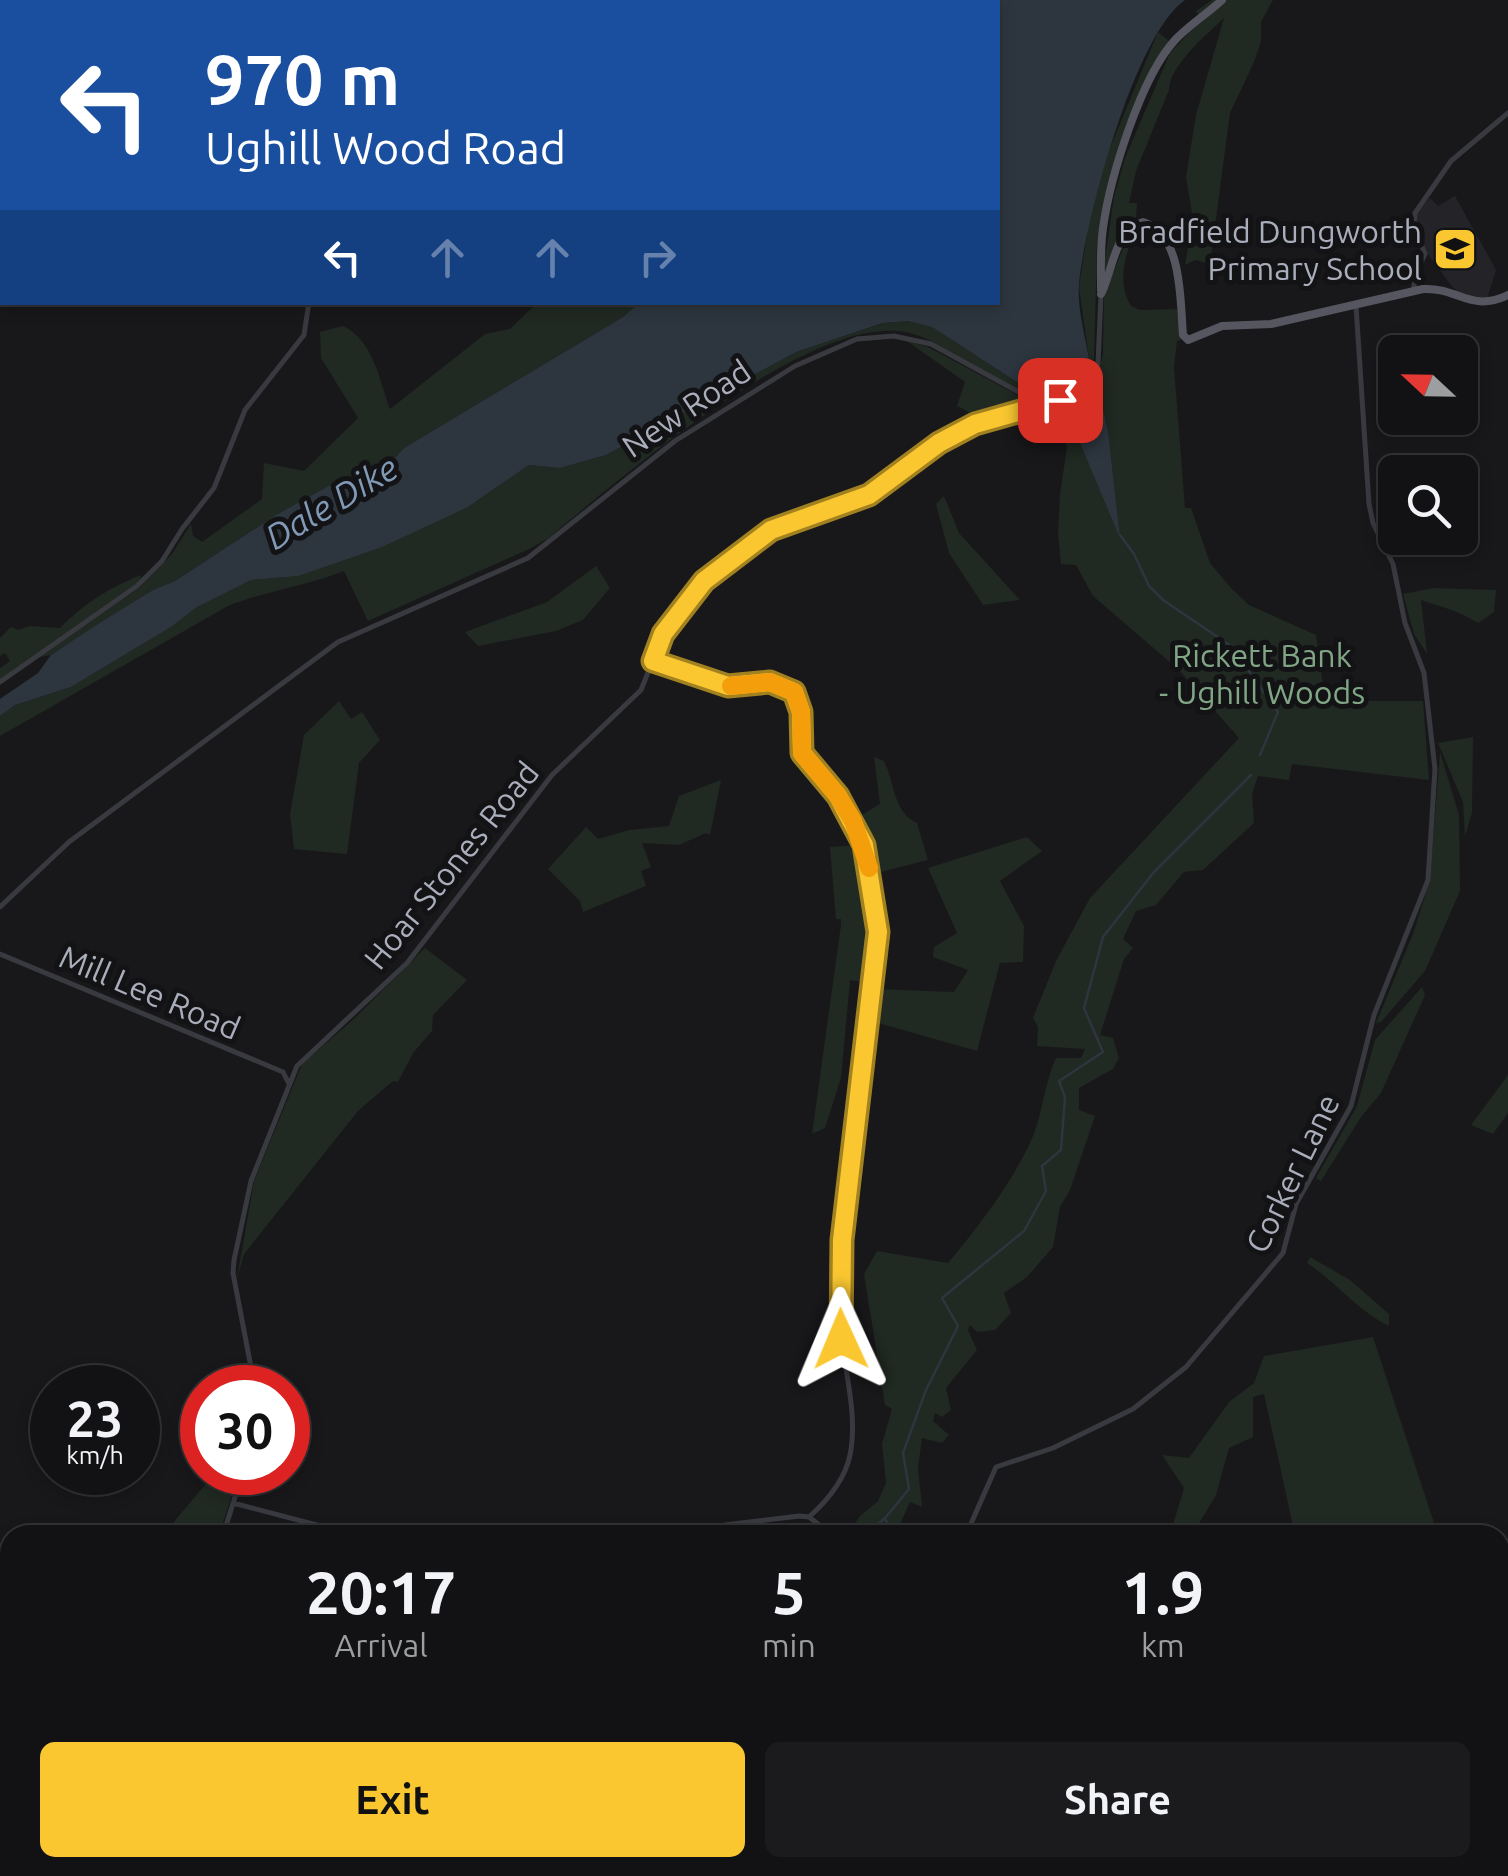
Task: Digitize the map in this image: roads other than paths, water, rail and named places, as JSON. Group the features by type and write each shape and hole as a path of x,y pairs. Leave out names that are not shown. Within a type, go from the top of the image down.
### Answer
{"main road":[{"path":"1101,294 1103,226 1114,177 1139,106 1175,40 1222,0"},
{"path":"1101,294 1123,237 1143,222 1157,228 1170,250 1183,334 1188,340 1222,326 1271,324 1413,292 1438,289 1480,303 1508,295"}],"street":[{"path":"1413,292 1425,254 1414,227 1415,213 1452,162 1508,112"},
{"path":"1061,397 1084,384 1098,364 1101,294"},
{"path":"0,682 137,586 162,561 214,488 245,410 304,335 309,305"},
{"name":"Corker Lane","path":"970,1525 996,1467 1058,1446 1148,1400 1196,1357 1267,1274 1286,1247 1296,1204 1352,1106 1374,1014 1428,880 1435,769 1424,674 1405,623 1392,564 1373,523 1356,306"},
{"name":"New Road","path":"0,907 68,842 338,642 528,558 674,441 795,366 857,339 894,336 931,344 1028,397 1061,397"},
{"name":"Hoar Stones Road","path":"251,1365 233,1273 234,1260 250,1181 295,1068 408,963 552,775 641,690 663,634 704,581 771,530 869,495 939,443 975,424 1051,405 1061,397"},
{"path":"653,661 728,686 770,682 794,692 801,712 802,753 853,821 864,845 873,887 878,932 876,956 842,1251 840,1321 850,1408 850,1450 845,1468 827,1499 808,1518"},
{"name":"Mill Lee Road","path":"0,954 284,1072"},
{"path":"289,1084 284,1072 295,1068"},
{"path":"226,1525 236,1495"},
{"path":"233,1504 316,1525"},
{"path":"733,1525 799,1516 818,1525"}],"water":[{"name":"Dale Dike","path":"1000,0 1185,0 1166,19 1148,50 1102,175 1079,283 1089,359 1087,368 1072,385 1051,391 1026,388 932,327 908,321 883,323 796,352 606,455 560,468 529,465 468,507 382,547 298,576 251,580 197,607 71,687 15,705 0,716 0,699 38,673 51,655 98,624 329,486 382,472 404,448 623,317 637,305 1000,305"},
{"path":"1097,381 1108,431 1120,538 1080,443 1068,403"}],"waterway":[{"path":"1120,535 1149,586 1163,600 1231,646 1278,712 1260,755"},
{"path":"877,1525 909,1489 903,1453 926,1390 958,1326 942,1298 1024,1231 1046,1191 1042,1166 1061,1150 1065,1097 1059,1081 1103,1052 1084,1008 1103,937 1154,872 1251,775"},
{"path":"885,1519 888,1525"}],"place":[{"name":"Bradfield Dungworth Primary School","path":"1455,249"}],"park label":[{"name":"Rickett Bank - Ughill Woods","path":"1262,674"}]}
